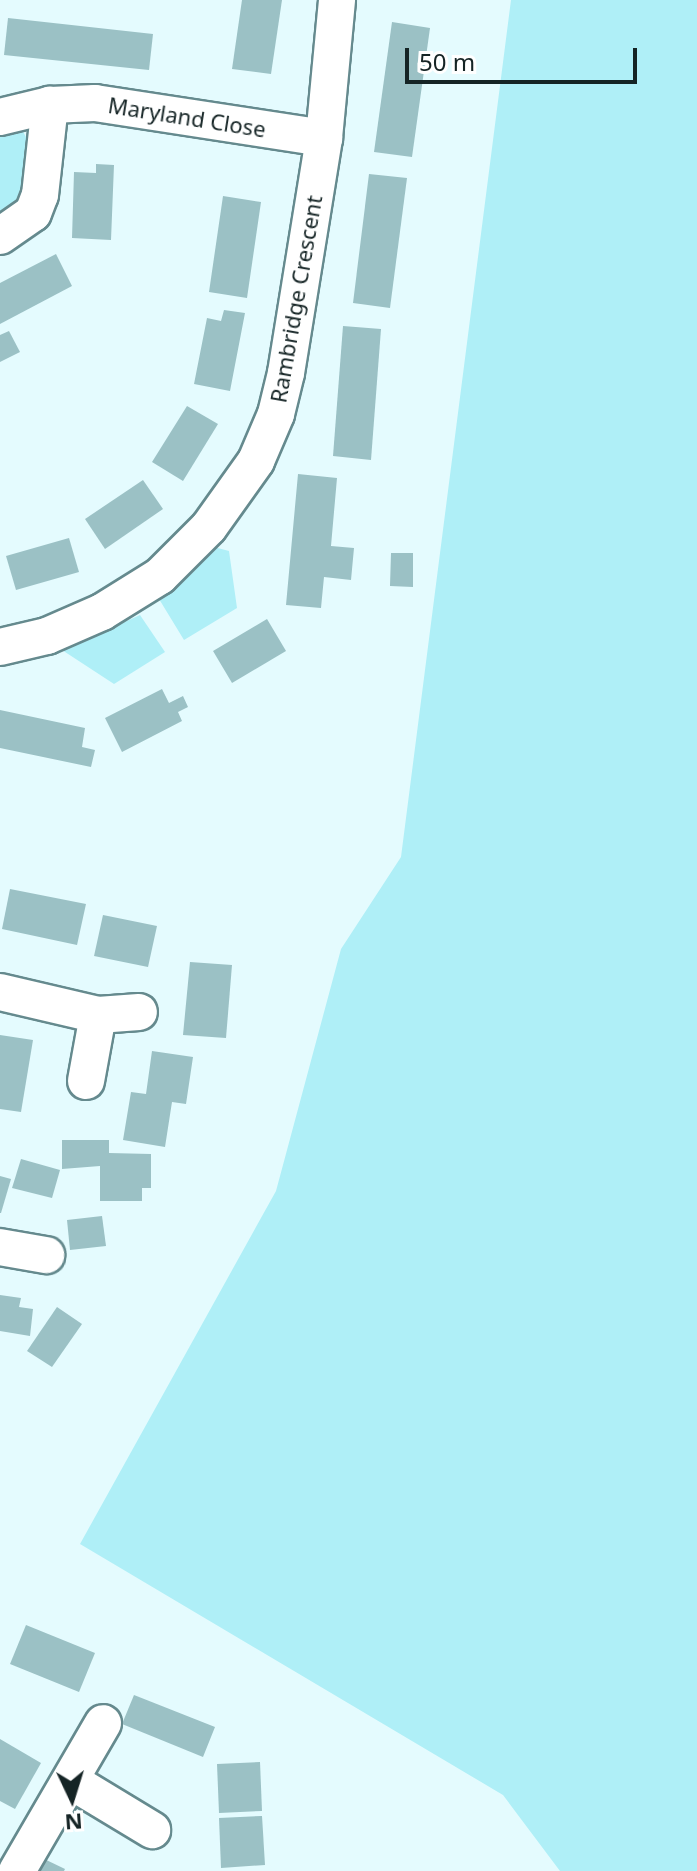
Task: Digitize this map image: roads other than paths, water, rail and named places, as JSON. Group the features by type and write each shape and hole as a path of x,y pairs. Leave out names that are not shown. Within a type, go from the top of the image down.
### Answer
{"street":[{"name":"Rambridge Crescent","path":"0,647 47,636 102,612 160,576 209,527 256,461 276,414 286,373 324,138 337,0"},
{"name":"Maryland Close","path":"0,117 50,105 95,103 324,138"},
{"path":"0,236 33,213 40,195 50,105"},
{"path":"0,992 98,1015 139,1012"},
{"path":"86,1081 98,1015"},
{"path":"0,1247 46,1255"},
{"path":"17,1871 103,1723"},
{"path":"71,1781 152,1830"}]}
